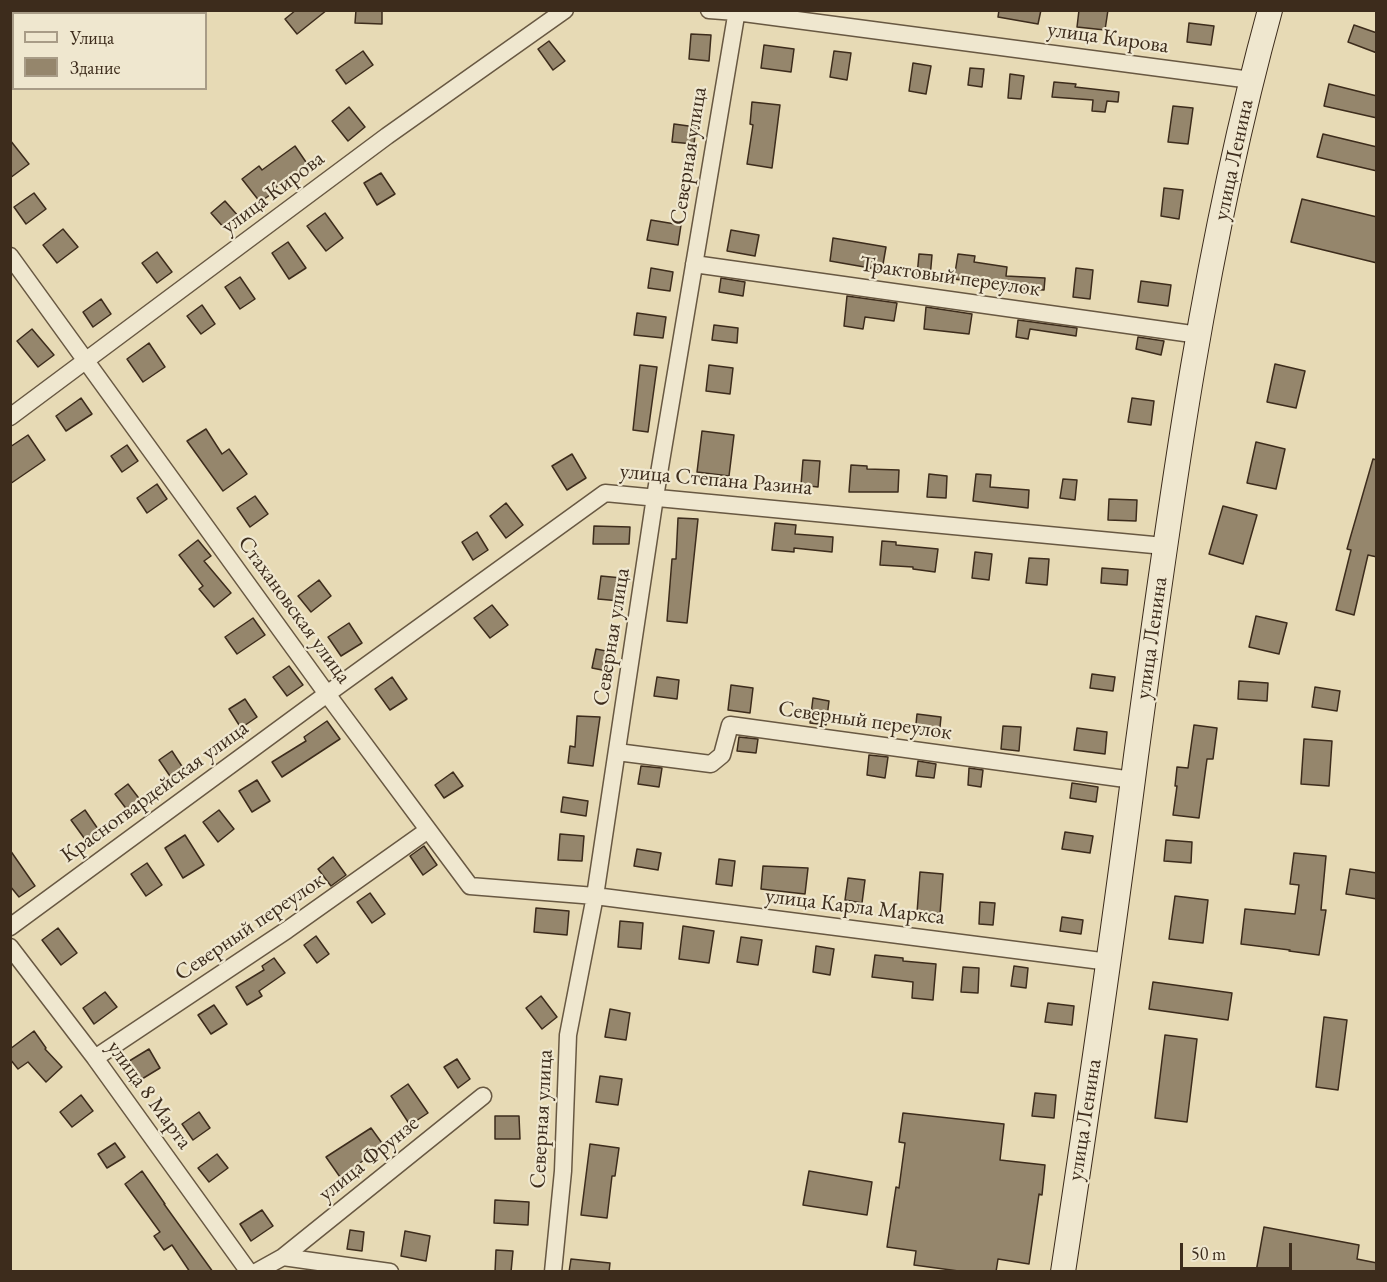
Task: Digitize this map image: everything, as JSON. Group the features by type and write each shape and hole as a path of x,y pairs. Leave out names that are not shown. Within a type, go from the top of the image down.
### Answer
{"main road":[{"name":"улица Ленина","path":"1062,1272 1109,962 1164,546 1208,281 1251,80 1270,10"}],"street":[{"name":"улица Кирова","path":"10,417 378,143 565,10"},
{"name":"улица Кирова","path":"709,10 737,11 1251,80"},
{"name":"Северная улица","path":"553,1272 563,1171 568,1035 595,896 655,497 737,11"},
{"name":"Стахановская улица","path":"10,256 327,694 470,886 595,896"},
{"name":"Трактовый переулок","path":"694,264 1199,335"},
{"name":"улица Степана Разина","path":"327,694 605,492 1164,546"},
{"name":"Красногвардейская улица","path":"10,927 327,694"},
{"name":"Северный переулок","path":"617,752 711,764 722,755 730,725 1133,780"},
{"name":"Северный переулок","path":"95,1058 288,930 428,830"},
{"name":"улица Карла Маркса","path":"595,896 1109,962"},
{"name":"улица 8 Марта","path":"10,947 95,1058 249,1272"},
{"name":"улица Фрунзе","path":"256,1272 283,1257 483,1096"},
{"path":"283,1257 390,1272"}],"building":[{"path":"296,10 327,10 297,34 285,19"},
{"path":"356,10 382,10 382,24 355,23"},
{"path":"999,10 1041,10 1038,24 998,17"},
{"path":"1079,10 1108,10 1105,30 1077,27"},
{"path":"1189,23 1214,26 1211,45 1187,42"},
{"path":"1354,25 1377,33 1377,53 1348,42"},
{"path":"691,34 711,35 709,61 689,59"},
{"path":"549,41 565,61 553,70 538,49"},
{"path":"764,45 794,49 791,72 761,68"},
{"path":"363,51 373,65 346,84 336,70"},
{"path":"834,51 851,53 847,80 830,77"},
{"path":"913,63 931,66 926,94 909,91"},
{"path":"970,68 984,69 982,87 968,85"},
{"path":"1010,74 1024,76 1021,99 1008,98"},
{"path":"1054,82 1119,92 1118,102 1107,101 1105,112 1092,111 1093,100 1052,97"},
{"path":"1329,84 1377,96 1377,118 1324,106"},
{"path":"752,102 780,105 772,168 747,164 753,125 750,124"},
{"path":"1173,106 1193,108 1188,144 1168,142"},
{"path":"349,107 365,127 348,141 332,121"},
{"path":"674,124 696,127 694,144 672,142"},
{"path":"1323,134 1377,147 1377,171 1317,157"},
{"path":"10,140 29,164 10,178"},
{"path":"295,146 308,165 275,188 277,190 260,202 242,179 259,166 262,170"},
{"path":"381,173 395,194 377,205 364,183"},
{"path":"1164,188 1183,190 1179,219 1161,216"},
{"path":"34,193 46,209 26,224 14,207"},
{"path":"1302,199 1377,217 1377,263 1291,242"},
{"path":"225,201 239,217 225,229 211,213"},
{"path":"325,213 343,238 326,251 307,226"},
{"path":"651,220 681,225 678,245 647,240"},
{"path":"63,229 78,247 57,263 43,245"},
{"path":"731,230 759,235 755,256 727,251"},
{"path":"833,238 886,247 882,270 830,261"},
{"path":"288,242 306,268 289,279 272,253"},
{"path":"157,252 172,272 157,283 142,263"},
{"path":"919,254 932,255 930,278 917,276"},
{"path":"958,254 975,256 974,262 1007,267 1006,276 1045,278 1044,290 1004,288 1004,291 988,288 988,284 954,279"},
{"path":"651,268 673,272 670,291 648,288"},
{"path":"1076,268 1093,270 1090,299 1073,297"},
{"path":"240,277 255,299 240,309 225,287"},
{"path":"721,278 745,282 743,296 719,292"},
{"path":"1141,281 1171,285 1168,306 1138,302"},
{"path":"847,296 897,303 894,321 865,317 863,329 844,326"},
{"path":"101,299 111,314 93,327 83,312"},
{"path":"202,305 215,324 201,334 187,316"},
{"path":"926,307 972,314 969,334 924,329"},
{"path":"637,313 666,317 663,338 634,335"},
{"path":"1018,320 1077,328 1076,336 1030,329 1028,339 1016,337"},
{"path":"714,325 738,328 737,343 712,340"},
{"path":"32,329 54,355 38,367 17,341"},
{"path":"1138,337 1164,341 1161,355 1136,349"},
{"path":"149,343 165,367 143,382 127,359"},
{"path":"1275,364 1305,371 1296,408 1267,402"},
{"path":"640,365 657,367 648,432 633,430"},
{"path":"709,365 733,368 730,394 706,391"},
{"path":"81,398 92,414 66,431 56,416"},
{"path":"1132,398 1154,401 1151,425 1128,422"},
{"path":"206,429 222,454 229,449 247,474 223,491 187,441"},
{"path":"702,431 734,435 729,476 697,472"},
{"path":"28,435 45,460 10,484 10,447"},
{"path":"1256,442 1285,449 1276,489 1247,483"},
{"path":"127,445 138,461 122,472 111,456"},
{"path":"572,454 586,478 567,490 552,466"},
{"path":"1373,459 1377,460 1377,557 1368,555 1354,615 1336,610 1351,550 1347,549"},
{"path":"803,460 820,461 818,487 801,485"},
{"path":"851,465 867,466 867,469 899,470 898,492 849,492"},
{"path":"929,474 947,476 946,498 927,497"},
{"path":"976,474 991,475 990,487 1029,490 1028,508 973,501"},
{"path":"1063,479 1077,480 1075,500 1060,498"},
{"path":"157,484 167,499 147,513 137,498"},
{"path":"255,496 268,514 250,527 237,508"},
{"path":"1109,499 1137,500 1136,521 1108,520"},
{"path":"506,503 523,525 506,538 490,516"},
{"path":"1223,506 1257,515 1243,564 1209,554"},
{"path":"678,518 698,519 687,623 667,621 672,559 676,559"},
{"path":"775,523 796,525 795,534 833,537 832,552 794,548 794,552 772,550"},
{"path":"594,526 630,527 629,544 593,544"},
{"path":"477,532 488,550 473,560 462,542"},
{"path":"198,540 211,556 204,561 231,593 214,607 199,589 203,586 179,555"},
{"path":"882,541 896,542 896,545 938,549 935,572 913,569 913,567 880,565"},
{"path":"975,552 992,554 989,580 972,578"},
{"path":"1029,558 1049,559 1047,585 1026,583"},
{"path":"1102,568 1128,570 1127,585 1101,583"},
{"path":"601,576 622,578 620,601 598,599"},
{"path":"319,580 331,596 311,612 298,596"},
{"path":"492,605 508,625 490,638 474,618"},
{"path":"1256,616 1287,623 1279,654 1249,647"},
{"path":"253,618 265,635 237,654 225,637"},
{"path":"349,623 362,643 341,656 328,637"},
{"path":"596,649 611,652 607,671 592,668"},
{"path":"289,666 303,685 287,696 273,677"},
{"path":"1092,674 1115,677 1113,691 1090,688"},
{"path":"392,677 407,699 390,710 375,689"},
{"path":"657,677 679,680 677,699 654,696"},
{"path":"1239,681 1268,683 1267,701 1238,699"},
{"path":"731,685 753,688 750,713 728,710"},
{"path":"1315,687 1340,691 1337,711 1312,707"},
{"path":"813,698 829,701 826,725 810,723"},
{"path":"245,699 257,717 241,728 229,709"},
{"path":"917,714 941,717 939,737 915,734"},
{"path":"577,716 600,717 593,766 568,763 570,746 575,747"},
{"path":"327,721 340,739 282,777 272,762 306,741 304,737"},
{"path":"1194,725 1217,728 1213,759 1207,759 1199,818 1173,815 1177,767 1188,768"},
{"path":"1003,726 1021,727 1019,751 1001,749"},
{"path":"1077,728 1107,732 1105,754 1074,750"},
{"path":"739,737 758,739 756,753 737,751"},
{"path":"1304,739 1332,741 1329,786 1301,784"},
{"path":"172,751 185,771 172,779 159,760"},
{"path":"869,755 888,757 885,778 867,775"},
{"path":"918,761 936,764 934,778 916,776"},
{"path":"641,766 662,768 659,787 638,784"},
{"path":"969,768 983,770 981,787 968,785"},
{"path":"453,772 463,786 444,798 435,785"},
{"path":"257,780 270,801 252,812 239,791"},
{"path":"1072,783 1098,787 1096,802 1070,798"},
{"path":"128,784 141,801 128,811 115,794"},
{"path":"563,797 588,801 586,816 561,812"},
{"path":"85,810 100,832 87,842 71,820"},
{"path":"219,810 234,829 218,842 203,822"},
{"path":"1065,832 1093,836 1090,853 1062,849"},
{"path":"560,834 584,836 582,861 558,860"},
{"path":"185,835 204,865 183,878 165,848"},
{"path":"1166,840 1192,842 1191,863 1164,861"},
{"path":"424,846 437,865 423,875 410,856"},
{"path":"637,849 661,853 658,870 634,866"},
{"path":"10,850 35,886 19,897 10,886"},
{"path":"1294,853 1326,856 1321,910 1326,910 1319,955 1241,944 1245,909 1295,914 1299,885 1290,884"},
{"path":"333,857 346,875 331,886 318,869"},
{"path":"719,859 735,861 732,886 716,884"},
{"path":"147,863 162,885 146,896 131,874"},
{"path":"763,866 808,868 805,894 761,889"},
{"path":"1350,869 1377,873 1377,899 1346,894"},
{"path":"920,872 943,874 940,914 917,913"},
{"path":"848,878 865,880 862,903 845,900"},
{"path":"370,893 385,914 372,923 357,902"},
{"path":"1175,896 1208,900 1203,943 1169,939"},
{"path":"980,902 995,903 993,925 979,924"},
{"path":"536,908 569,911 567,935 534,932"},
{"path":"1062,917 1083,920 1081,934 1060,931"},
{"path":"620,921 643,923 641,949 618,947"},
{"path":"683,926 714,931 709,963 679,959"},
{"path":"58,928 77,953 61,965 42,940"},
{"path":"316,936 329,954 317,963 304,945"},
{"path":"741,937 762,940 758,965 737,962"},
{"path":"816,946 834,949 830,975 813,972"},
{"path":"875,955 903,958 903,961 936,964 933,1000 912,998 913,982 872,977"},
{"path":"274,958 285,973 259,991 262,996 247,1005 236,987 264,970 262,966"},
{"path":"1014,966 1028,968 1026,988 1011,986"},
{"path":"963,967 979,968 978,993 961,992"},
{"path":"1153,982 1232,993 1228,1020 1149,1009"},
{"path":"105,992 117,1007 94,1024 83,1008"},
{"path":"541,996 557,1017 542,1029 526,1008"},
{"path":"1048,1003 1074,1006 1072,1025 1045,1022"},
{"path":"214,1005 227,1024 211,1034 198,1015"},
{"path":"610,1009 630,1013 626,1040 605,1037"},
{"path":"1324,1017 1347,1020 1338,1090 1316,1087"},
{"path":"34,1031 45,1049 62,1067 46,1082 28,1062 18,1069 10,1059 10,1049"},
{"path":"1165,1035 1197,1039 1187,1122 1155,1118"},
{"path":"149,1049 160,1068 132,1085 121,1066"},
{"path":"457,1059 470,1079 458,1088 444,1067"},
{"path":"600,1076 622,1079 618,1105 596,1102"},
{"path":"408,1084 428,1113 410,1125 391,1096"},
{"path":"1035,1093 1056,1095 1054,1118 1032,1116"},
{"path":"81,1095 93,1111 72,1127 60,1112"},
{"path":"199,1112 210,1128 193,1140 182,1124"},
{"path":"903,1113 1004,1124 1000,1160 1045,1165 1042,1195 1039,1194 1029,1264 998,1259 996,1272 966,1272 914,1265 916,1251 887,1247 905,1143 899,1142"},
{"path":"495,1116 519,1116 520,1139 495,1139"},
{"path":"371,1128 384,1146 340,1177 326,1157"},
{"path":"115,1143 125,1157 107,1168 98,1154"},
{"path":"590,1144 619,1148 615,1176 612,1176 607,1218 581,1215"},
{"path":"217,1154 228,1168 209,1182 198,1168"},
{"path":"142,1171 213,1272 190,1272 172,1245 164,1250 154,1236 160,1232 125,1184"},
{"path":"809,1171 872,1182 867,1215 803,1205"},
{"path":"495,1200 529,1202 528,1225 494,1223"},
{"path":"262,1210 273,1226 251,1241 240,1224"},
{"path":"1264,1227 1359,1245 1357,1259 1377,1263 1377,1272 1256,1272"},
{"path":"350,1230 364,1232 362,1251 347,1249"},
{"path":"405,1231 430,1236 426,1261 401,1256"},
{"path":"496,1250 513,1251 511,1272 495,1272"},
{"path":"571,1259 610,1263 609,1272 569,1272"}]}
